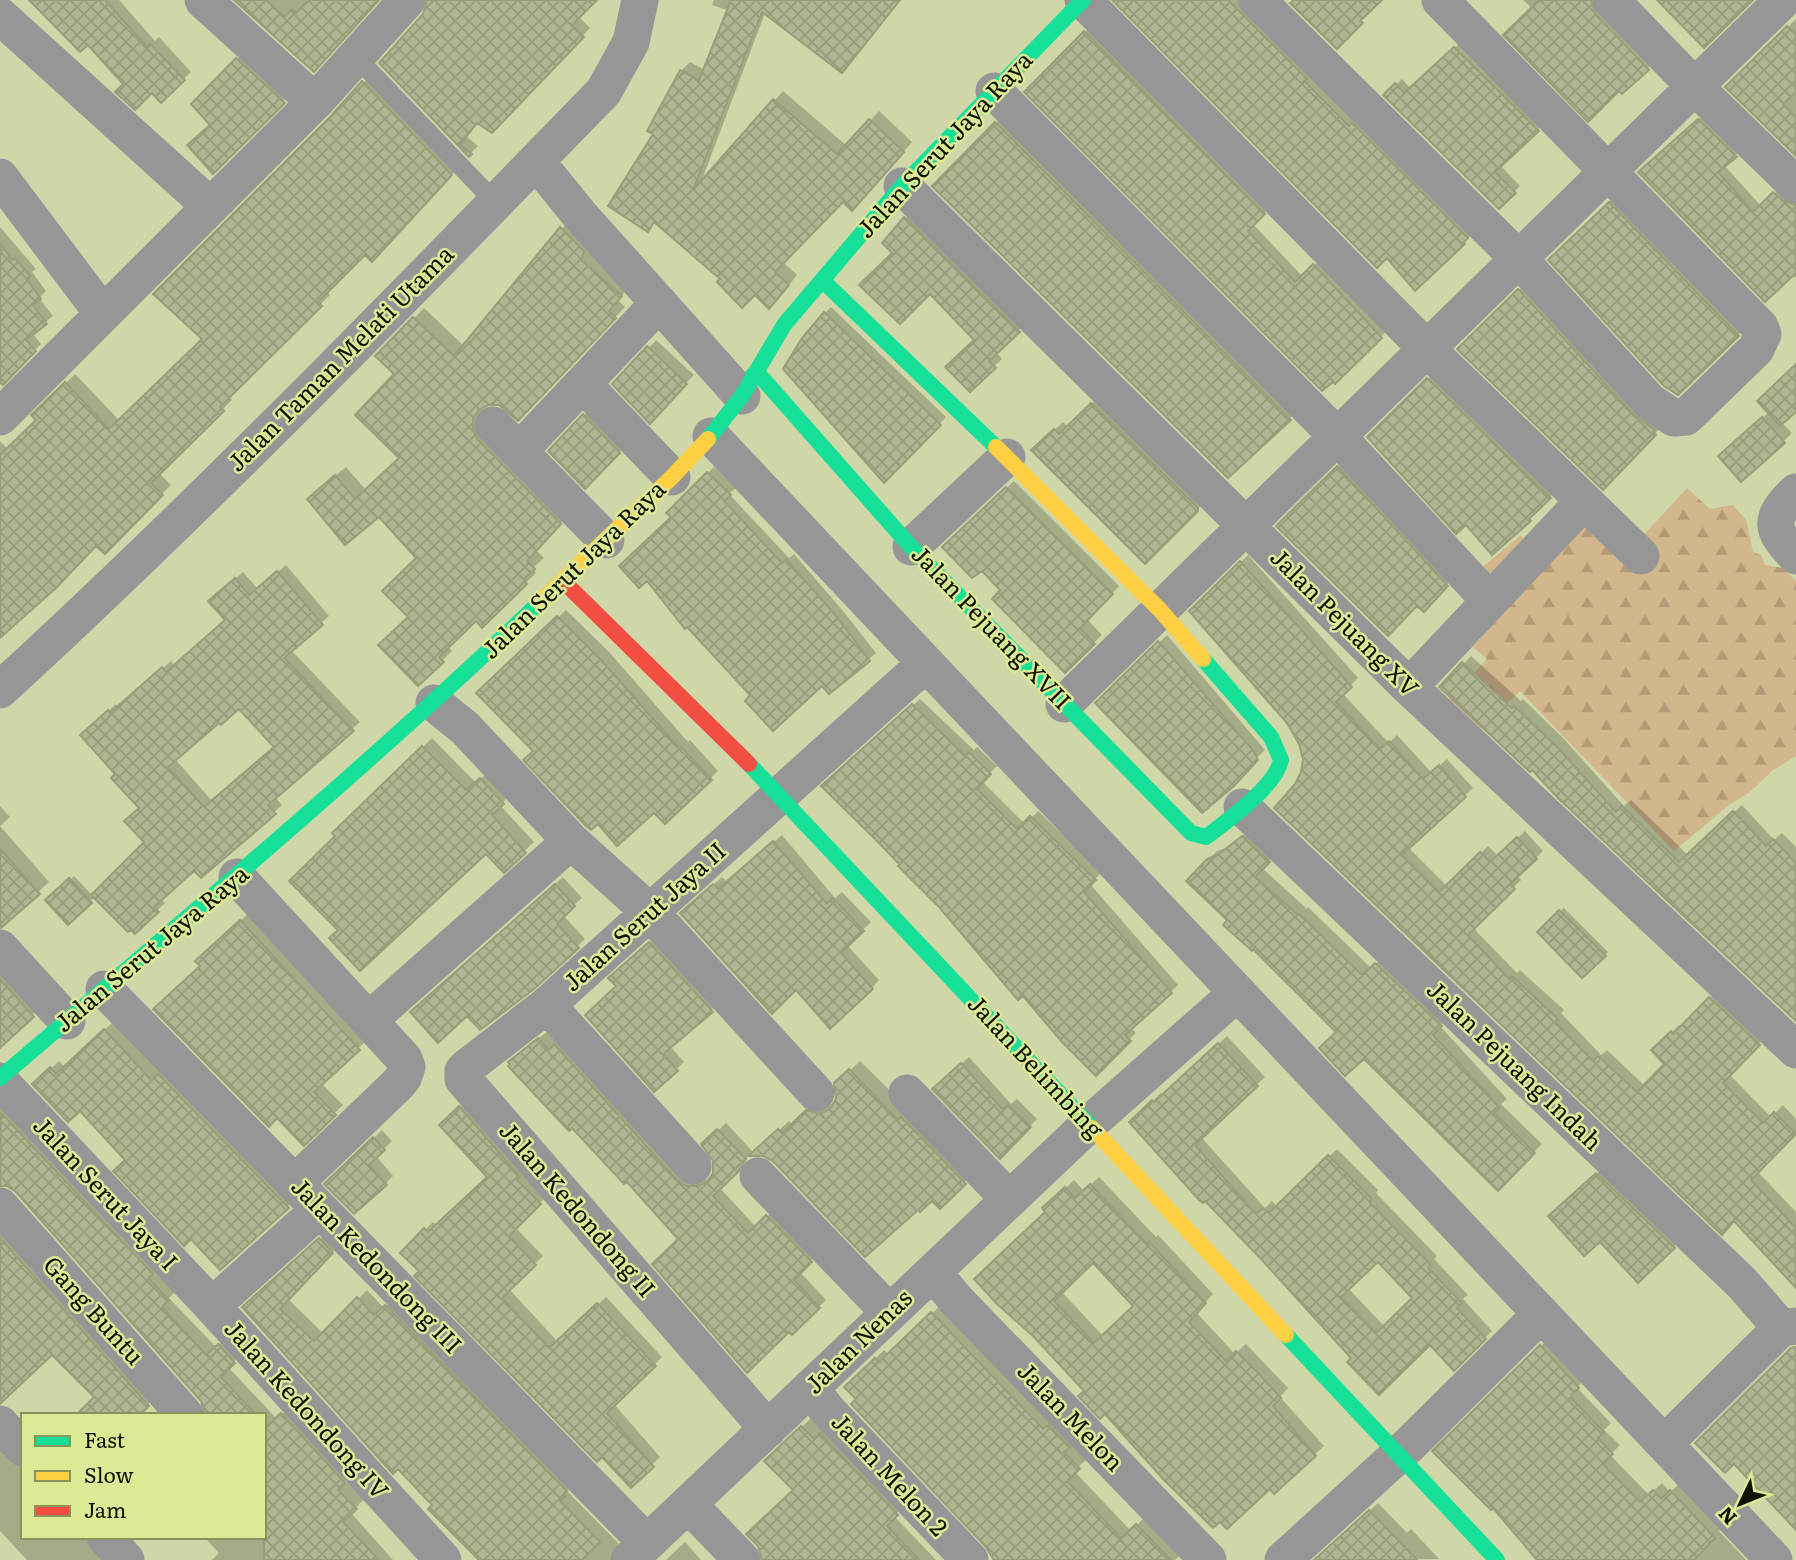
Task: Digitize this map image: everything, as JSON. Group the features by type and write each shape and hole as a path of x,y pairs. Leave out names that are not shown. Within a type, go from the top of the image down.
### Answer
{"street":[{"path":"203,0 315,102"},
{"path":"0,417 315,102 407,0"},
{"name":"Jalan Taman Melati Utama","path":"0,690 293,409 604,91 631,43 640,0"},
{"path":"1083,0 1427,349 1641,556"},
{"name":"Jalan Serut Jaya Raya","path":"0,1080 237,877 434,703 672,477 711,436 784,325 821,280 902,186 1083,0"},
{"path":"1257,0 1519,259 1650,402 1674,418 1686,417 1756,349 1763,334 1760,327 1440,0"},
{"path":"1611,0 1796,186"},
{"path":"1064,704 1783,0"},
{"path":"0,16 210,206"},
{"path":"994,91 1338,437 1490,601"},
{"path":"536,162 659,303 747,385"},
{"path":"0,177 103,314"},
{"name":"Jalan Pejuang XV","path":"902,186 1409,687 1796,1049"},
{"name":"Jalan Pejuang XVII","path":"747,385 763,379 911,548 1195,835 1206,836 1242,807 1277,772 1281,762 1271,737 1160,610 1007,457 821,280"},
{"path":"519,451 659,303"},
{"path":"583,384 672,477"},
{"path":"492,425 606,540"},
{"path":"711,436 1774,1560"},
{"path":"911,548 1007,457"},
{"path":"1796,492 1783,504 1774,522 1776,531 1796,556"},
{"path":"1409,687 1584,501"},
{"name":"Jalan Belimbing","path":"564,582 780,795 1497,1560"},
{"name":"Jalan Serut Jaya II","path":"693,1166 547,1005 925,664"},
{"path":"434,703 464,728 571,841 651,913 816,1093"},
{"name":"Jalan Pejuang Indah","path":"1242,807 1788,1327"},
{"path":"237,877 369,1020 571,841"},
{"path":"0,948 67,1021"},
{"name":"Jalan Kedondong III","path":"104,989 308,1196 638,1552"},
{"name":"Jalan Nenas","path":"638,1552 1088,1124 1237,993"},
{"name":"Jalan Kedondong II","path":"547,1005 467,1067 463,1071 463,1079 768,1429"},
{"name":"Jalan Kedondong IV","path":"369,1020 404,1059 406,1072 308,1196 212,1306 443,1560"},
{"name":"Jalan Serut Jaya I","path":"0,1080 212,1306"},
{"path":"907,1093 1009,1199"},
{"path":"758,1176 890,1312"},
{"name":"Gang Buntu","path":"0,1206 183,1413"},
{"name":"Jalan Melon","path":"933,1272 956,1300 1209,1560"},
{"path":"1283,1560 1398,1455 1541,1314"},
{"path":"1664,1444 1788,1327"},
{"name":"Jalan Melon 2","path":"810,1388 970,1560"},
{"path":"0,1424 21,1446"},
{"path":"688,1504 742,1560"},
{"path":"107,1539 126,1560"}],"lane":[{"path":"356,58 496,203"}],"green space":[{"path":"1687,488 1710,509 1733,505 1746,520 1753,552 1761,555 1765,565 1783,568 1796,581 1796,756 1773,770 1750,792 1729,805 1674,851 1520,691 1467,741 1438,711 1487,659 1473,647 1487,631 1460,586 1521,535 1534,554 1552,532 1542,519 1558,507 1641,538"}],"building":[{"path":"29,0 105,0 147,47 150,44 185,80 161,103 152,93 135,110 115,92 123,84 88,45 80,52"},
{"path":"234,0 267,0 284,17 292,9 296,13 309,0 379,0 314,72"},
{"path":"427,0 597,0 572,25 584,37 492,133 477,123 460,145 472,154 469,157 379,63 423,14"},
{"path":"731,0 900,0 842,73 762,12 693,190 773,99 837,154 869,119 904,152 852,211 843,202 775,272 789,285 769,309 755,295 742,308 717,282 720,279 654,222 648,232 608,206 653,134 647,131 680,70 699,80"},
{"path":"1112,0 1228,0 1307,79 1304,81 1349,126 1352,123 1468,238 1465,244 1415,291 1387,258 1377,268"},
{"path":"1294,0 1382,0 1337,49 1290,3"},
{"path":"1539,0 1591,0 1596,15 1649,70 1622,94 1619,91 1588,122 1503,35"},
{"path":"1657,0 1753,0 1704,48"},
{"path":"1787,26 1796,35 1796,92 1783,104 1796,118 1796,156 1725,87"},
{"path":"1084,31 1265,214 1248,231 1295,282 1313,264 1382,338 1335,384 1333,382 1322,391 1024,92"},
{"path":"1454,47 1539,131 1495,172 1516,193 1499,209 1383,95 1395,83 1404,93"},
{"path":"236,58 285,103 213,174 187,145 210,125 191,104"},
{"path":"362,81 452,175 372,262 365,255 318,302 322,306 220,407 224,411 151,483 163,495 105,554 96,546 56,588 0,638 0,455 36,420 31,415 65,382 109,429 202,339 153,294 330,117"},
{"path":"1698,119 1737,157 1718,172 1753,212 1773,192 1782,200 1796,205 1796,273 1765,302 1638,172"},
{"path":"995,122 1291,420 1228,478 932,186"},
{"path":"1609,202 1739,336 1678,395 1664,386 1548,260"},
{"path":"904,217 1020,332 989,361 996,368 970,392 945,367 974,340 930,294 900,324 859,285 892,253 882,243"},
{"path":"560,227 584,251 581,260 622,296 609,311 616,318 518,421 499,405 488,405 478,411 473,419 473,430 478,440 561,524 527,561 535,569 524,579 527,584 482,628 476,621 439,657 444,662 418,686 378,645 408,617 382,591 416,558 379,517 345,545 307,499 335,475 355,499 399,458 355,415 394,374 375,356 413,317 454,356"},
{"path":"0,243 12,260 15,258 30,276 27,279 41,299 33,305 47,324 26,340 36,351 3,385 0,382"},
{"path":"1518,289 1635,416 1655,430 1653,432 1656,435 1603,490 1457,349"},
{"path":"824,312 941,425 884,483 783,369 802,338"},
{"path":"647,346 687,384 650,424 612,384"},
{"path":"1796,364 1796,412 1780,426 1757,401"},
{"path":"1427,378 1551,498 1529,519 1531,521 1492,555 1466,525 1456,534 1367,437"},
{"path":"1091,403 1198,508 1145,564 1031,450 1054,429 1059,434"},
{"path":"583,414 620,453 585,489 548,451"},
{"path":"1762,417 1785,443 1741,482 1718,456"},
{"path":"1337,466 1448,586 1424,612 1417,606 1388,636 1276,526"},
{"path":"707,472 731,495 724,501 782,563 786,559 837,617 870,661 829,694 822,686 773,731 745,701 750,695 687,627 685,629 647,581 639,588 619,566 671,517 666,513"},
{"path":"1006,487 1113,594 1080,628 1095,644 1065,673 992,599 1000,590 982,571 972,578 942,547"},
{"path":"1240,561 1352,687 1336,702 1380,749 1389,741 1423,779 1439,765 1466,797 1402,855 1439,892 1480,852 1490,862 1517,837 1537,859 1510,884 1515,889 1468,935 1509,979 1512,976 1558,1019 1555,1022 1593,1061 1598,1056 1637,1092 1664,1064 1651,1050 1671,1031 1673,1034 1709,997 1760,1045 1723,1083 1763,1123 1774,1112 1796,1134 1751,1180 1796,1228 1796,1288 1734,1221 1722,1235 1274,808 1295,784 1301,772 1303,759 1299,744 1287,723 1189,611"},
{"path":"277,571 323,625 284,658 354,731 268,805 276,814 201,878 194,871 154,907 159,912 135,934 131,930 128,932 91,895 144,842 124,821 139,808 111,778 115,774 80,735 108,710 110,713 162,667 166,672 225,620 208,601 235,578 249,595","holes":["239,709 274,747 204,807 168,767"]},
{"path":"557,616 712,780 665,824 654,813 617,846 598,824 591,830 586,826 523,760 533,751 476,693"},
{"path":"1158,641 1253,750 1258,760 1234,786 1202,813 1095,703"},
{"path":"1462,662 1556,746 1616,812 1622,806 1679,862 1733,811 1766,846 1773,839 1796,863 1796,1021 1558,798 1532,770 1530,772 1439,687"},
{"path":"912,704 965,756 969,752 991,774 977,789 1017,829 1030,816 1096,880 1084,892 1172,993 1125,1035 1131,1041 1096,1076 1062,1042 1023,996 1018,1000 939,907 821,786"},
{"path":"422,746 466,790 480,778 504,804 492,815 526,853 504,873 486,854 360,971 329,938 338,930 289,881 335,836 332,833"},
{"path":"1242,836 1270,862 1255,877 1299,914 1362,975 1375,963 1442,1026 1433,1035 1500,1108 1494,1113 1535,1153 1498,1191 1364,1059 1345,1076 1319,1048 1336,1032 1253,949 1252,951 1223,925 1227,920 1186,881 1207,859 1219,854"},
{"path":"773,841 827,904 833,898 864,931 841,953 873,989 830,1029 796,990 772,1014 680,913 713,884 718,889"},
{"path":"0,849 40,894 1,928 0,928"},
{"path":"69,878 92,903 68,925 45,900"},
{"path":"555,884 575,906 557,924 579,948 534,989 480,1030 467,1016 438,1043 410,1012"},
{"path":"1559,910 1606,956 1582,978 1537,932"},
{"path":"240,920 360,1050 314,1092 336,1115 304,1146 277,1118 269,1127 153,1009 200,966 195,961"},
{"path":"649,942 713,1012 663,1054 678,1071 654,1092 585,1015 616,986 608,978"},
{"path":"0,979 34,1017 0,1048"},
{"path":"104,1029 151,1080 158,1074 289,1208 220,1270 191,1239 184,1246 113,1171 125,1160 80,1111 68,1122 32,1084 50,1067 56,1074"},
{"path":"538,1038 549,1050 554,1044 677,1180 686,1186 698,1186 707,1182 713,1173 713,1161 701,1144 717,1129 746,1159 738,1172 713,1196 748,1233 766,1215 812,1262 794,1280 820,1308 792,1335 789,1332 747,1373 652,1264 678,1239 627,1182 624,1184 572,1128 569,1131 508,1066 508,1062"},
{"path":"1218,1043 1258,1086 1195,1145 1256,1214 1263,1208 1269,1213 1328,1155 1372,1199 1369,1202 1431,1265 1428,1268 1462,1303 1457,1308 1486,1339 1454,1371 1430,1345 1379,1395 1347,1362 1351,1358 1261,1259 1205,1201 1200,1201 1129,1122 1152,1100 1154,1102","holes":["1378,1262 1412,1298 1376,1333 1341,1297"]},
{"path":"961,1063 1003,1110 1008,1105 1031,1127 1000,1159 932,1089"},
{"path":"849,1069 898,1120 901,1117 966,1184 940,1209 932,1201 920,1212 918,1210 865,1257 773,1161 763,1156 748,1156 778,1129 782,1133 806,1110 820,1114 830,1109 836,1099 834,1083"},
{"path":"459,1106 520,1177 517,1180 541,1204 509,1236 536,1265 502,1298 549,1348 597,1303 656,1366 607,1413 654,1467 631,1488 602,1457 597,1462 414,1276 419,1271 400,1253 424,1228 428,1232 487,1177 439,1125"},
{"path":"1,1113 153,1274 148,1278 169,1300 162,1307 206,1355 218,1344 235,1363 221,1377 254,1413 204,1413 201,1401 16,1192 7,1186 0,1186"},
{"path":"373,1137 385,1150 369,1165 387,1185 354,1214 324,1184"},
{"path":"1596,1173 1675,1248 1638,1283 1600,1242 1584,1256 1548,1216"},
{"path":"1090,1184 1206,1303 1189,1322 1226,1361 1236,1351 1259,1374 1281,1398 1273,1406 1316,1456 1274,1494 1270,1489 1227,1529 1220,1522 1213,1528 1164,1480 1105,1414 1100,1419 1078,1396 1084,1391 1034,1337 974,1279 1045,1212 1042,1208 1065,1187 1075,1198","holes":["1093,1263 1133,1306 1094,1343 1054,1301"]},
{"path":"0,1238 149,1406 142,1413 78,1413 94,1397 52,1355 0,1404"},
{"path":"319,1238 333,1253 280,1309 314,1341 357,1297 374,1315 385,1305 567,1491 560,1501 600,1542 582,1560 479,1560 428,1509 432,1505 398,1469 393,1474 242,1307"},
{"path":"931,1312 1043,1429 1048,1425 1070,1447 1064,1452 1080,1469 1067,1481 1121,1538 1136,1524 1171,1560 994,1560 985,1546 851,1404 856,1399 844,1387 875,1358 879,1362"},
{"path":"1540,1345 1579,1388 1571,1395 1572,1399 1604,1432 1598,1438 1613,1454 1603,1464 1640,1502 1653,1490 1661,1499 1670,1490 1715,1538 1694,1560 1537,1560 1493,1508 1491,1510 1432,1451"},
{"path":"1796,1347 1796,1530 1734,1464 1725,1473 1695,1443 1791,1348"},
{"path":"281,1413 345,1483 338,1490 357,1509 343,1522 379,1560 264,1560 266,1427"},
{"path":"801,1426 814,1439 820,1433 898,1515 887,1526 919,1560 762,1560 758,1546 746,1534 793,1490 764,1461"},
{"path":"1369,1510 1417,1560 1314,1560"}],"traffic: fast":[{"path":"708,439 742,396 784,325 902,186 1083,0"},
{"path":"822,280 996,447"},
{"path":"753,375 763,379 911,547 1191,833 1206,837 1261,792 1281,760 1271,737 1203,659"},
{"path":"0,1078 341,784 540,602"},
{"path":"749,764 1092,1128"},
{"path":"1286,1335 1497,1560"}],"traffic: slow":[{"path":"540,602 672,477 708,439"},
{"path":"996,447 1160,610 1203,659"},
{"path":"1092,1128 1286,1335"}],"traffic: jam":[{"path":"564,582 749,764"}]}
